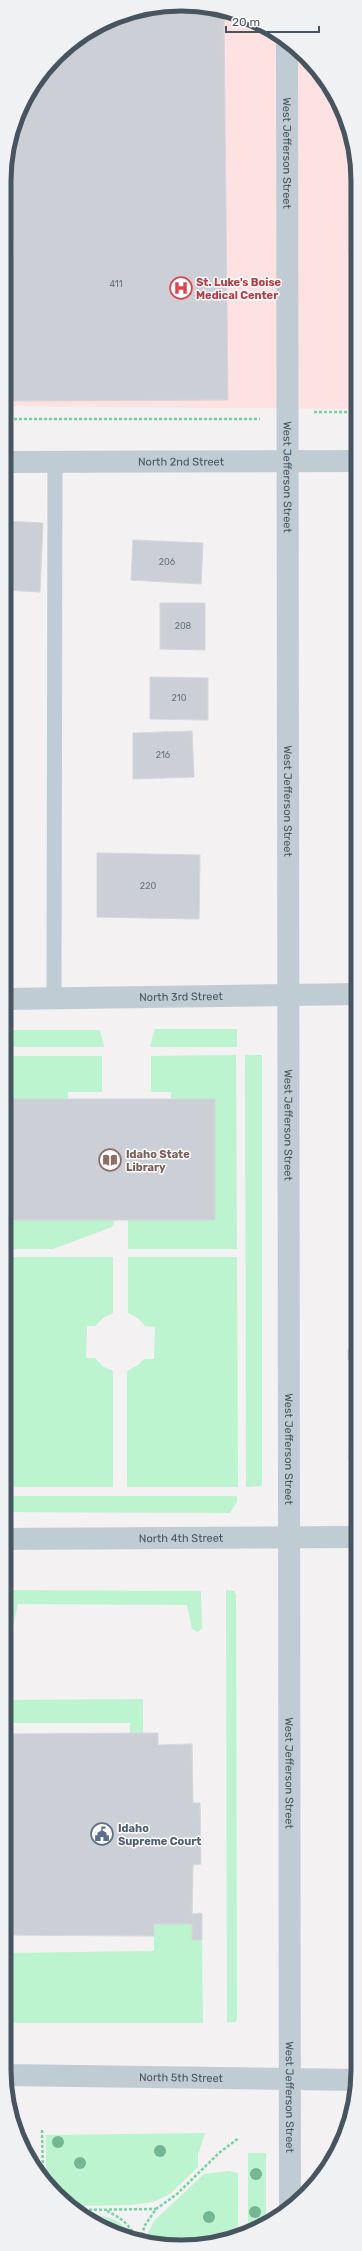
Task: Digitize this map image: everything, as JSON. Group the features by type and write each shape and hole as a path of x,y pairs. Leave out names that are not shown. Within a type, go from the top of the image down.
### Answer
{"street":[{"name":"West Jefferson Street","path":"287,48 290,2200"},
{"name":"North 2nd Street","path":"11,462 351,461"},
{"name":"North 3rd Street","path":"11,1000 351,994"},
{"name":"North 4th Street","path":"11,1539 351,1537"},
{"name":"North 5th Street","path":"11,2075 351,2080"}],"lane":[{"path":"54,462 54,998"}],"path":[{"path":"319,411 351,412"},
{"path":"11,419 266,419"},
{"path":"42,2130 43,2168"},
{"path":"142,2235 145,2225 156,2209 176,2194 219,2153 239,2138"},
{"path":"86,2210 156,2209"},
{"path":"106,2210 124,2221 131,2228 133,2233"}],"shaded area":[{"name":"St. Luke's Boise Medical Center","path":"172,11 203,12 236,20 266,34 293,53 316,78 328,96 338,116 350,159 351,409 11,406 11,170 14,148 24,116 34,96 46,78 69,53 87,40"}],"green space":[{"path":"155,1029 237,1029 237,1047 150,1047"},
{"path":"11,1030 100,1030 104,1047 11,1047"},
{"path":"236,1055 237,1249 128,1249 128,1220 215,1220 215,1100 171,1099 171,1092 151,1092 151,1056"},
{"path":"245,1055 262,1055 262,1486 246,1487"},
{"path":"11,1056 102,1056 102,1092 68,1092 68,1099 11,1099"},
{"path":"11,1220 115,1220 112,1227 53,1249 11,1249"},
{"path":"11,1257 113,1257 113,1313 103,1318 95,1326 87,1326 86,1358 95,1358 104,1367 113,1371 113,1487 11,1487"},
{"path":"128,1257 237,1257 238,1487 127,1487 127,1371 138,1365 144,1359 154,1359 155,1327 145,1326 138,1318 128,1313"},
{"path":"11,1496 237,1496 237,1502 230,1513 11,1512"},
{"path":"11,1590 201,1591 202,1628 198,1632 192,1629 187,1605 18,1604 12,1630"},
{"path":"226,1590 234,1591 236,1595 237,2019 235,2022 227,2023"},
{"path":"143,1699 143,1733 130,1733 130,1723 11,1723 11,1700"},
{"path":"154,1924 192,1924 192,1940 202,1940 203,2023 11,2023 11,1953 154,1951"},
{"path":"205,2133 198,2155 198,2167 170,2194 153,2202 130,2205 79,2206 69,2198 46,2173 46,2135"},
{"path":"248,2153 266,2153 266,2217 248,2226"},
{"path":"229,2171 238,2173 238,2230 214,2237 192,2240 170,2240 164,2237 159,2239 146,2237 154,2221 204,2174"},
{"path":"94,2216 112,2219 128,2231 116,2227"}],"building":[{"name":"St. Luke's Boise Medical Center","path":"170,11 192,11 224,17 228,400 11,401 11,170 14,148 20,126 34,96 46,78 69,53 96,34 116,24 148,14"},
{"path":"348,149 351,170 351,252 349,252"},
{"path":"11,521 43,523 40,592 11,590"},
{"path":"133,540 203,543 201,584 131,580"},
{"path":"160,603 205,603 205,650 160,649"},
{"path":"150,677 208,678 208,720 150,719"},
{"path":"192,731 194,777 133,779 133,733"},
{"path":"97,853 200,855 199,919 97,917"},
{"name":"Idaho State Library","path":"11,1099 215,1099 215,1220 11,1220"},
{"path":"348,1349 351,1349 351,1360 348,1360"},
{"path":"349,1449 351,1449 351,1460 349,1460"},
{"name":"Idaho Supreme Court","path":"158,1733 158,1745 192,1744 193,1803 200,1803 201,1864 193,1865 192,1914 202,1913 202,1940 192,1940 192,1924 154,1924 154,1936 11,1935 11,1734"}],"place":[{"name":"St. Luke's Boise Medical Center","path":"181,288"},
{"name":"Idaho State Library","path":"110,1160"},
{"name":"Idaho Supreme Court","path":"102,1834"}]}
